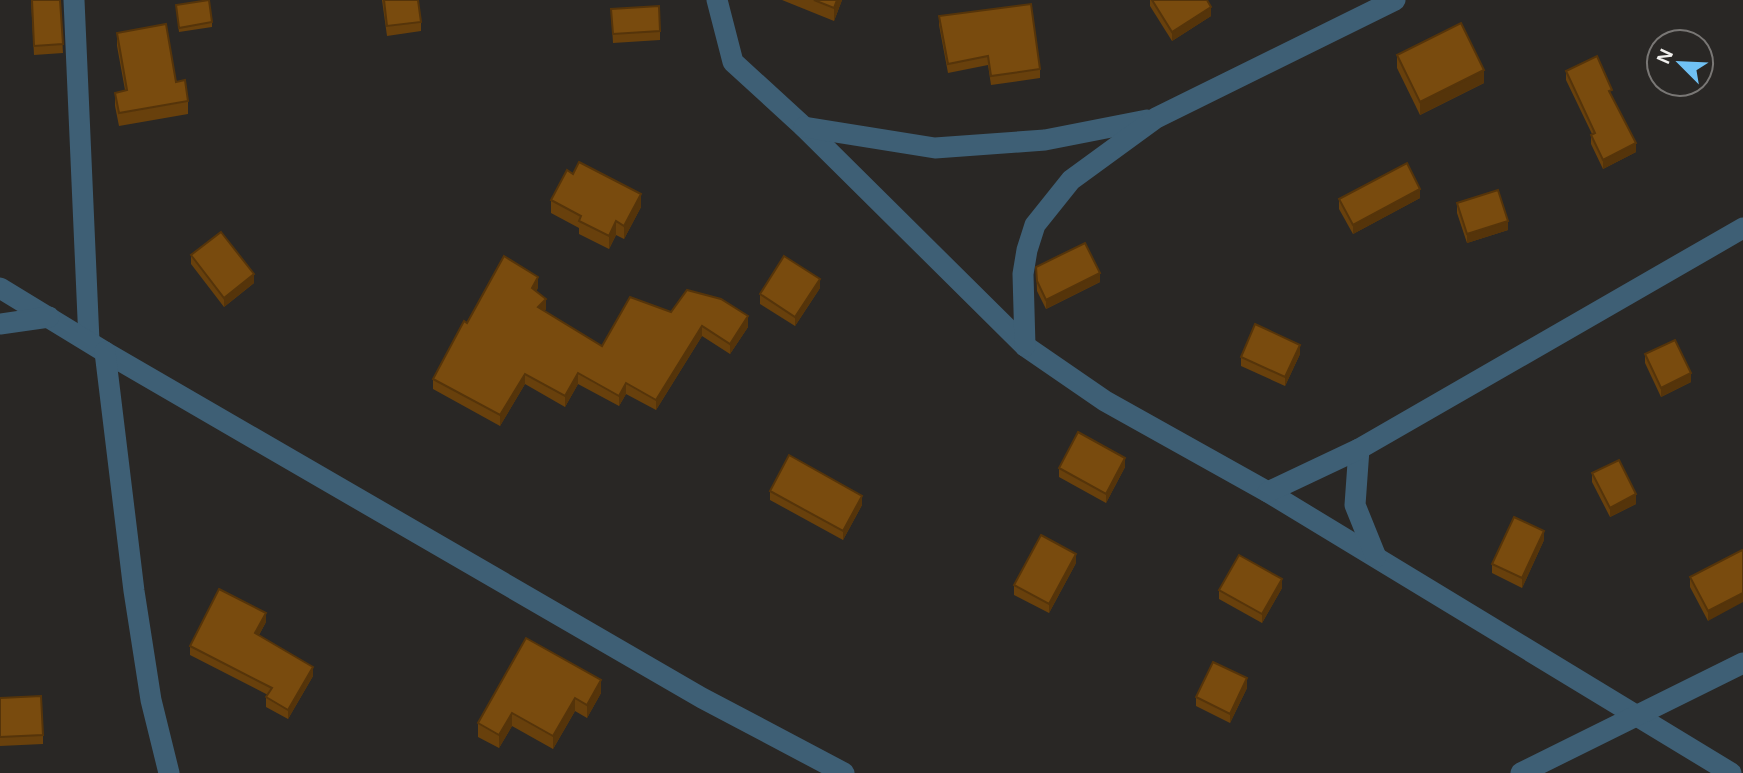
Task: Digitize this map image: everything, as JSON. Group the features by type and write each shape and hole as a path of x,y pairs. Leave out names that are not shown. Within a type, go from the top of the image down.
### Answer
{"street":[{"path":"74,0 97,347 151,700 169,773"},
{"path":"717,0 733,62 804,127 1025,346 1105,401 1268,492 1731,773"},
{"path":"1025,346 1023,274 1027,250 1035,225 1071,180 1156,118 1395,0"},
{"path":"804,127 935,148 1045,140 1156,118"},
{"path":"1268,492 1359,449 1743,228"},
{"path":"0,288 702,698 845,773"},
{"path":"0,324 49,317"},
{"path":"1359,449 1355,506 1377,558"},
{"path":"1521,773 1743,663"}],"building":[{"path":"32,0 60,0 63,44 34,46"},
{"path":"209,0 212,22 179,28 176,5"},
{"path":"384,0 418,0 421,22 387,26"},
{"path":"814,0 837,0 834,8"},
{"path":"1152,0 1207,0 1211,7 1172,32"},
{"path":"1031,4 1040,69 991,76 988,56 948,64 939,16"},
{"path":"659,6 660,31 613,34 611,9"},
{"path":"1461,23 1484,70 1420,102 1397,55"},
{"path":"166,24 176,82 185,80 188,101 119,113 115,93 127,90 117,33"},
{"path":"1597,56 1612,90 1609,91 1636,143 1603,160 1591,135 1595,133 1566,71"},
{"path":"579,162 641,194 624,226 616,221 609,236 579,221 581,216 551,200 567,170 573,174"},
{"path":"1407,163 1420,189 1353,225 1339,199"},
{"path":"1498,190 1508,221 1467,234 1457,203"},
{"path":"221,232 254,274 224,298 191,255"},
{"path":"1085,243 1100,273 1046,300 1037,281 1036,267"},
{"path":"504,256 538,277 532,288 546,299 538,307 602,346 630,297 671,312 687,290 721,299 748,316 730,344 702,326 656,400 626,383 619,396 578,373 565,396 525,374 500,415 433,379 464,321 467,323"},
{"path":"784,256 820,279 795,317 760,294"},
{"path":"1255,324 1300,345 1285,377 1241,357"},
{"path":"1675,340 1691,373 1661,388 1645,354"},
{"path":"1078,432 1125,458 1106,494 1059,468"},
{"path":"789,455 862,496 843,531 770,491"},
{"path":"1619,460 1636,494 1610,508 1592,473"},
{"path":"1514,517 1544,531 1522,578 1492,564"},
{"path":"1041,535 1076,554 1049,604 1014,585"},
{"path":"1742,550 1743,593 1708,611 1690,577"},
{"path":"1239,555 1282,579 1262,614 1219,590"},
{"path":"219,589 266,613 255,633 313,667 288,710 266,697 272,688 190,646"},
{"path":"526,638 601,680 587,705 575,698 553,736 512,713 499,735 478,723"},
{"path":"1213,662 1247,678 1230,714 1196,697"},
{"path":"41,696 43,735 0,737 0,698"}]}
